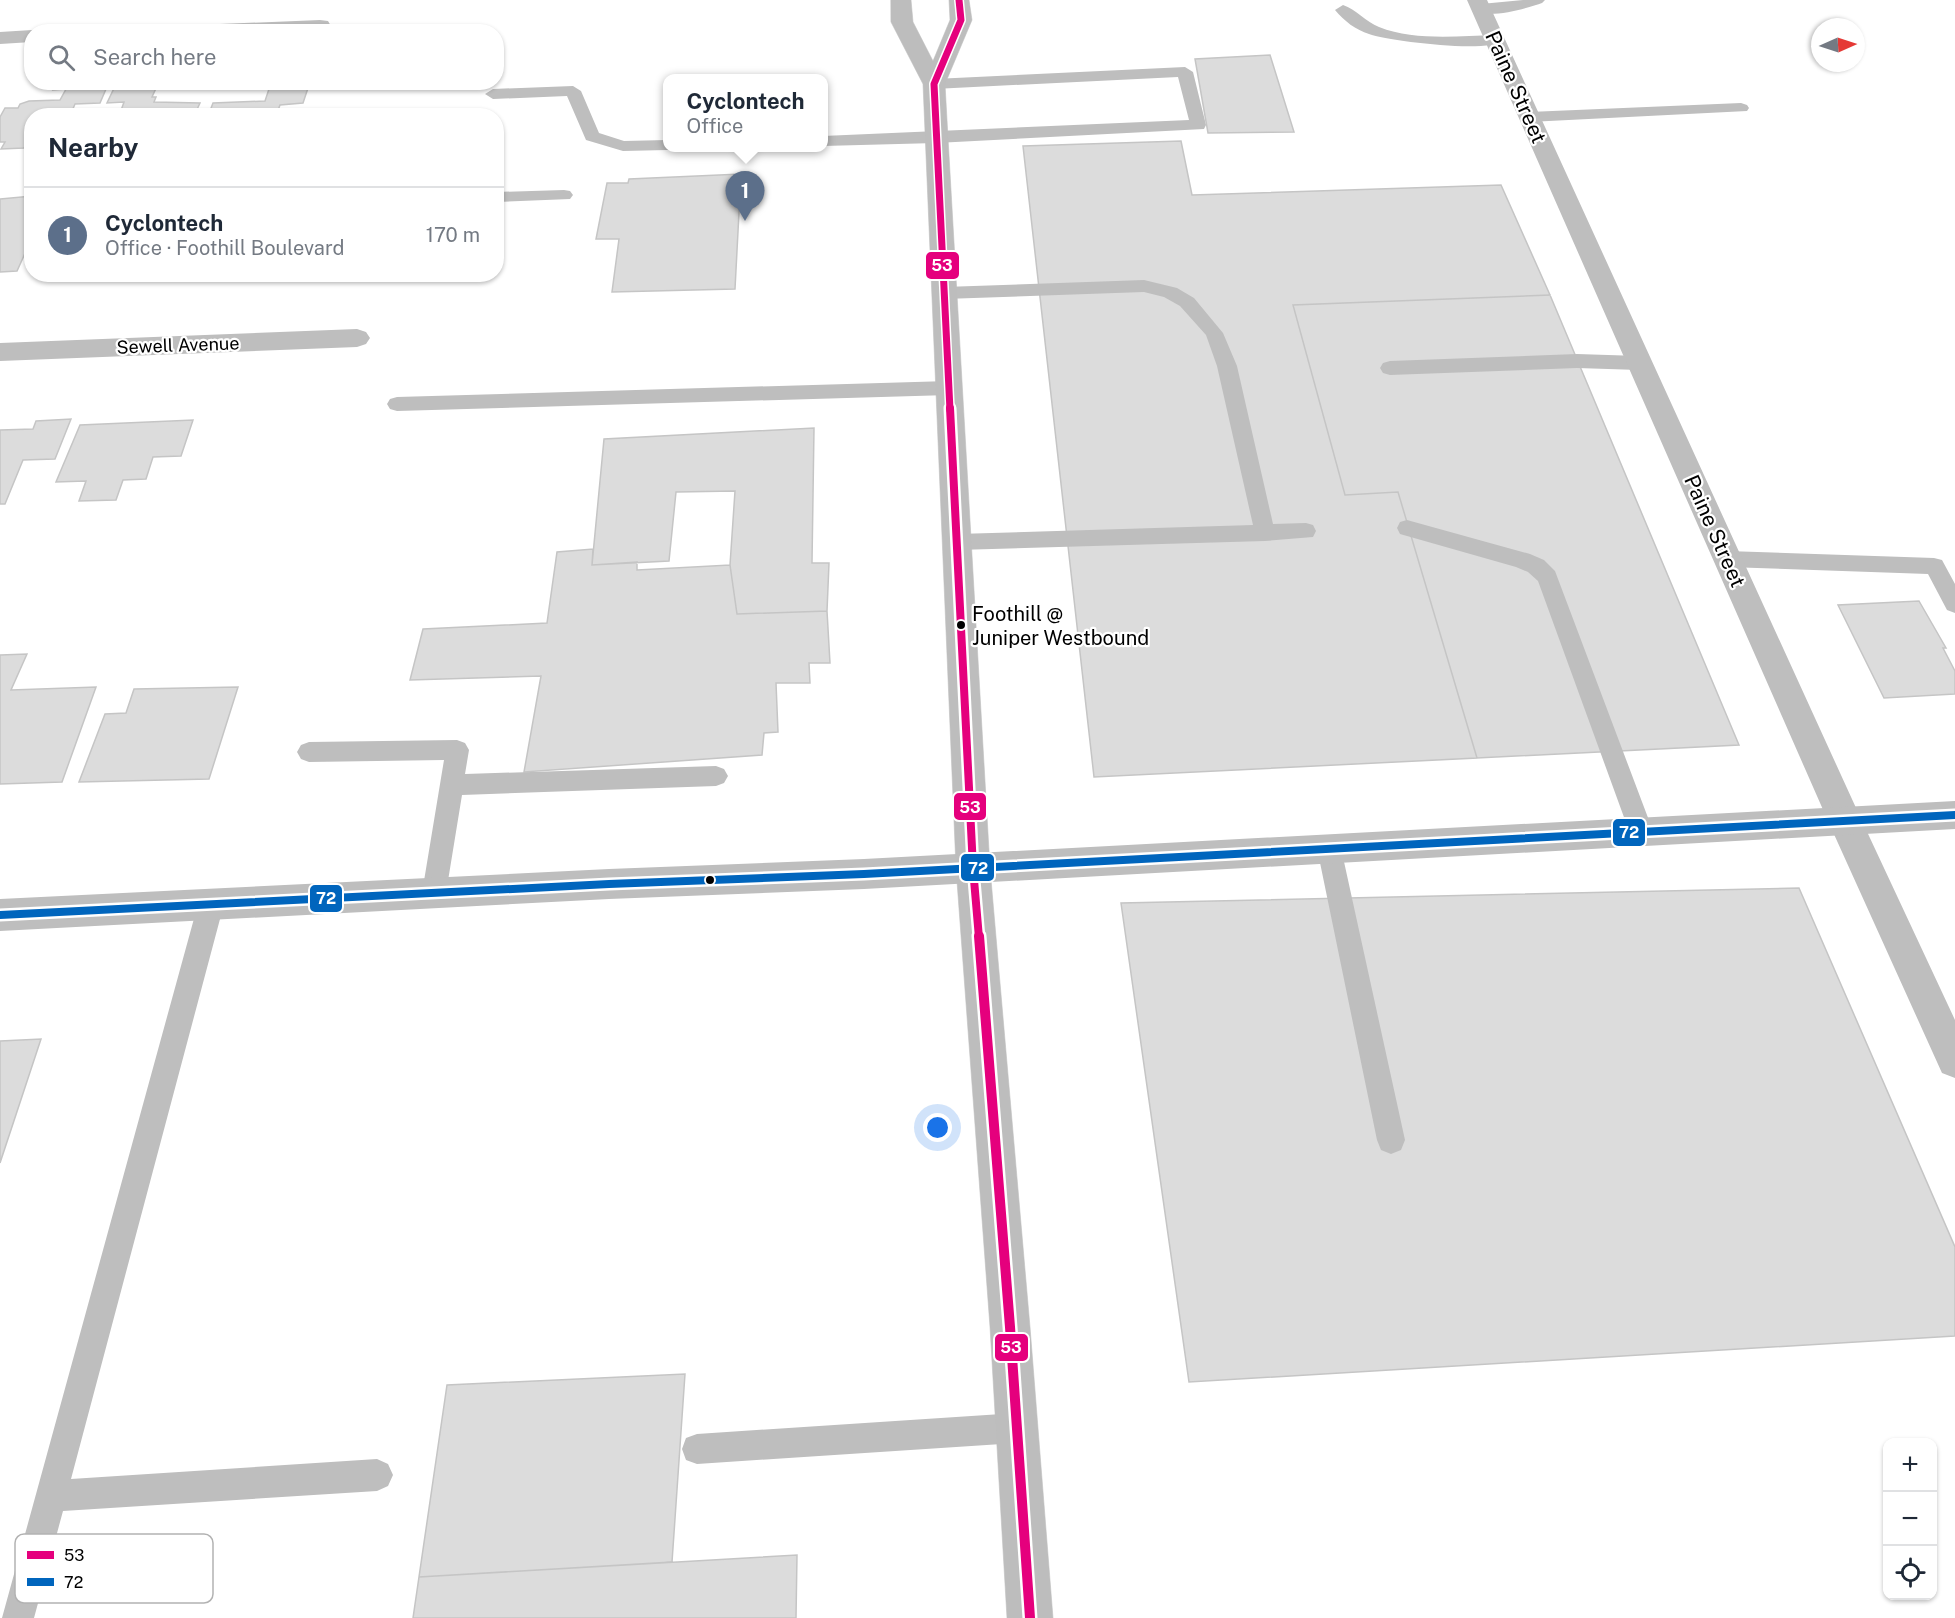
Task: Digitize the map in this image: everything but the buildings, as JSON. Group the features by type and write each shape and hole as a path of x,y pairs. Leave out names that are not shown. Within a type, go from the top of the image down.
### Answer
{"main road":[{"path":"901,0 902,22 934,84"},
{"path":"959,0 961,20 934,84 936,138 973,868 1017,1428 1029,1618"}],"street":[{"name":"Paine Street","path":"1479,4 1845,821 1955,1060"},
{"path":"0,38 24,36"},
{"name":"Sewell Avenue","path":"0,352 357,338"},
{"path":"0,915 973,868 1955,815"}],"lane":[{"path":"1479,4 1518,7 1537,0"},
{"path":"1343,10 1350,19 1366,28 1401,38 1495,40"},
{"path":"828,141 1198,125 1185,72 934,84"},
{"path":"493,94 573,91 592,136 623,146 663,145"},
{"path":"1529,117 1741,108"},
{"path":"504,197 564,195"},
{"path":"944,292 1144,286 1170,292 1187,302 1214,333 1227,366 1265,532"},
{"path":"1390,368 1577,361 1639,363"},
{"path":"397,404 949,388"},
{"path":"1407,528 1522,560 1536,566 1547,577 1641,831"},
{"path":"957,543 1306,531"},
{"path":"1727,559 1934,566 1955,604"},
{"path":"309,752 457,750 434,893"},
{"path":"451,785 716,776"},
{"path":"1329,848 1391,1140"},
{"path":"41,1534 211,904"},
{"path":"697,1449 1017,1428"},
{"path":"51,1496 377,1475"},
{"path":"18,1618 22,1603"}],"transit line":[{"name":"53","path":"959,0 961,20 934,84 936,138 973,868 1010,1327 1030,1618"},
{"name":"72","path":"0,915 609,884 864,874 1955,815"}],"place":[{"name":"Cyclontech","path":"745,221"},
{"name":"Foothill @ Juniper Westbound","path":"961,625"}]}
